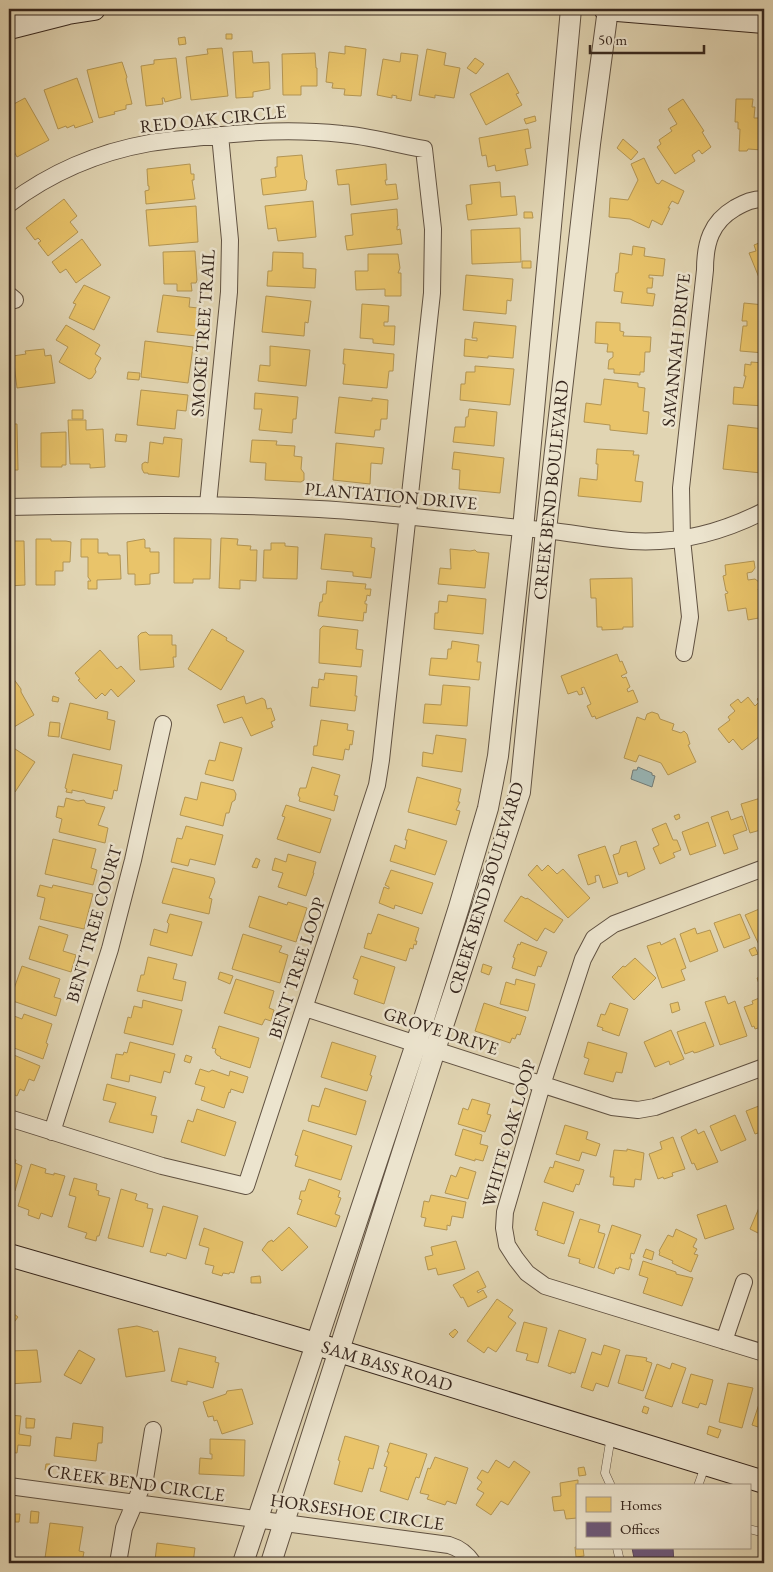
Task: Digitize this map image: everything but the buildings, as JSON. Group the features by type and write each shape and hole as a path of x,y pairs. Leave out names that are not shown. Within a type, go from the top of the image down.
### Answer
{"main road":[{"path":"9,28 94,9"},
{"path":"607,9 764,22"},
{"name":"SAM BASS ROAD","path":"9,1255 316,1344 764,1482"}],"street":[{"name":"CREEK BEND BOULEVARD","path":"243,1563 416,1044 488,808 498,756 523,529 570,9"},
{"name":"CREEK BEND BOULEVARD","path":"272,1563 338,1351 520,792 546,530 607,9"},
{"name":"RED OAK CIRCLE","path":"9,204 52,176 99,156 151,143 262,131 303,131 344,134 424,149 433,229 434,268 408,516"},
{"name":"SMOKE TREE TRAIL","path":"208,504 230,292 230,240 220,135"},
{"name":"SAVANNAH DRIVE","path":"684,653 690,617 682,539 681,488 705,270 705,254 709,238 725,214 751,199 764,199"},
{"name":"PLANTATION DRIVE","path":"9,507 208,504 320,509 546,530 632,541 682,539 708,534 745,521 764,511"},
{"name":"BENT TREE LOOP","path":"9,1118 162,1166 246,1186 376,785 381,760 408,516"},
{"name":"BENT TREE COURT","path":"52,1132 110,949 133,860 163,724"},
{"name":"WHITE OAK LOOP","path":"764,868 622,920 594,938 583,959 542,1085 504,1212 507,1245 527,1273 537,1281 553,1289 764,1354"},
{"name":"GROVE DRIVE","path":"305,1008 612,1107 638,1110 655,1107 764,1067"},
{"path":"724,1341 744,1282"},
{"path":"118,1563 124,1528 145,1479 153,1430"},
{"name":"CREEK BEND CIRCLE","path":"9,1486 258,1519"},
{"name":"HORSESHOE CIRCLE","path":"258,1519 448,1545 458,1548 473,1563"}],"lane":[{"path":"610,1484 605,1473 611,1434"},
{"path":"699,1484 706,1464"},
{"path":"750,1529 764,1533"},
{"path":"617,1550 619,1563"}],"water":[{"path":"638,767 655,776 652,787 631,779 633,770 637,770"}]}
